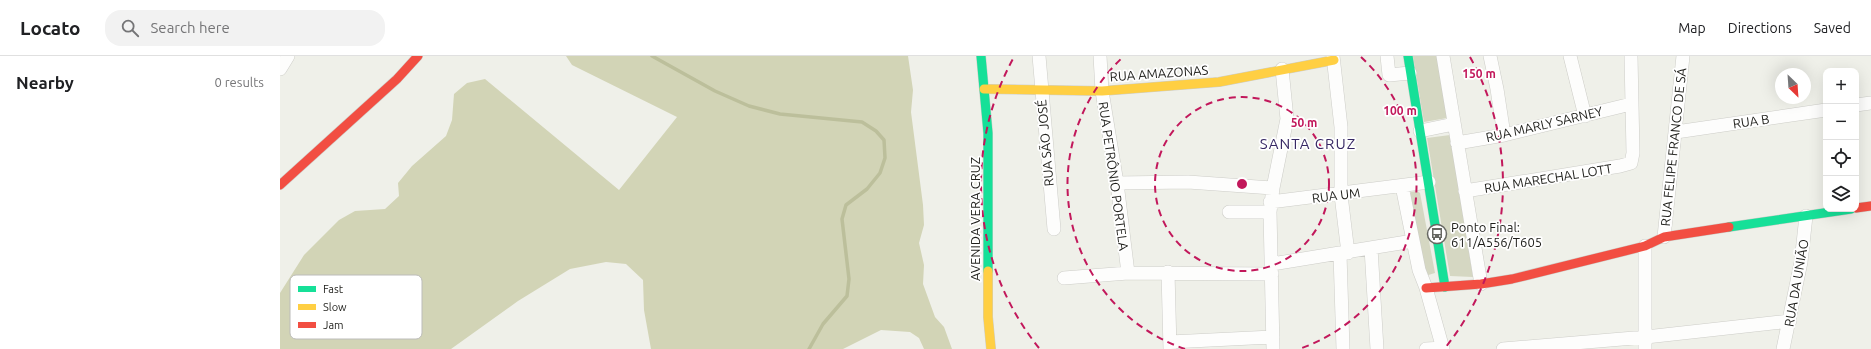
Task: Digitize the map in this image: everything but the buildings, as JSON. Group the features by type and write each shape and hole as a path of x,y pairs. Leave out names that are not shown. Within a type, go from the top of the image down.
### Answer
{"street":[{"path":"280,69 288,56"},
{"path":"280,185 397,79 418,56"},
{"name":"AVENIDA VERA CRUZ","path":"981,56 988,133 988,317 991,349"},
{"name":"RUA SÃO JOSÉ","path":"1039,56 1054,229"},
{"name":"RUA PETRÔNIO PORTELA","path":"1100,56 1102,90 1117,183 1123,273"},
{"path":"1387,56 1389,75 1410,73"},
{"path":"1408,56 1445,286"},
{"path":"1443,56 1481,284"},
{"path":"1490,56 1498,89 1504,135"},
{"path":"1570,56 1585,116"},
{"path":"1631,56 1631,104"},
{"name":"RUA FELIPE FRANCO DE SÁ","path":"1664,237 1683,56"},
{"path":"1333,58 1341,127 1341,195 1344,254 1343,349"},
{"name":"RUA AMAZONAS","path":"984,88 1102,90 1219,82 1333,58"},
{"path":"1168,272 1170,345 1273,343 1270,207 1287,119 1282,69"},
{"path":"1859,105 1871,103"},
{"name":"RUA MARLY SARNEY","path":"1457,143 1504,135 1631,104"},
{"name":"RUA MARECHAL LOTT","path":"1465,190 1631,163 1633,153 1631,104"},
{"name":"RUA B","path":"1676,132 1823,110"},
{"path":"1420,130 1454,124"},
{"path":"1117,183 1188,182 1273,188"},
{"name":"RUA UM","path":"1229,212 1429,182"},
{"path":"1402,186 1419,270 1426,288 1443,349 1426,349"},
{"path":"1859,208 1871,206"},
{"path":"1426,288 1481,284 1542,273 1645,246 1664,237 1832,212"},
{"name":"RUA DA UNIÃO","path":"1783,349 1790,322 1806,216"},
{"path":"1064,278 1123,273 1272,269 1371,248 1413,241"},
{"path":"1645,246 1645,343"},
{"path":"1371,248 1377,349"},
{"path":"1503,349 1645,343 1790,322"}],"green space":[{"path":"566,56 908,56 913,90 911,112 923,205 924,225 919,243 924,265 923,284 935,317 944,327 952,349 924,349 919,338 910,332 881,330 843,349 651,349 644,310 643,280 626,264 606,262 570,269 518,301 451,349 280,349 280,293 290,277 290,339 422,339 422,275 291,275 304,255 339,220 355,211 385,209 399,196 398,183 412,166 446,136 452,120 454,94 467,83 485,79 619,190 677,117 572,65"},
{"path":"1413,56 1437,56 1447,118 1424,122"},
{"path":"1450,135 1473,277 1450,276 1427,138"},
{"path":"1417,191 1420,193 1435,273 1425,276 1409,195 1411,192"}],"waterway":[{"path":"652,56 715,91 749,106 780,114 862,122 876,131 884,140 885,158 880,173 867,189 846,205 842,219 849,279 847,296 823,324 809,349"}],"traffic: fast":[{"path":"981,56 988,133 988,271"},
{"path":"1408,56 1445,287"},
{"path":"1729,227 1831,212"}],"traffic: slow":[{"path":"984,89 1102,91 1219,82 1334,60"},
{"path":"988,271 988,317 991,349"}],"traffic: jam":[{"path":"280,185 397,79 418,56"},
{"path":"1859,208 1871,206"},
{"path":"1426,288 1481,284 1512,279 1645,246 1664,237 1729,227"}],"place":[{"name":"Ponto Final: 611/A556/T605","path":"1437,234"}],"district":[{"name":"SANTA CRUZ","path":"1308,143"}]}
